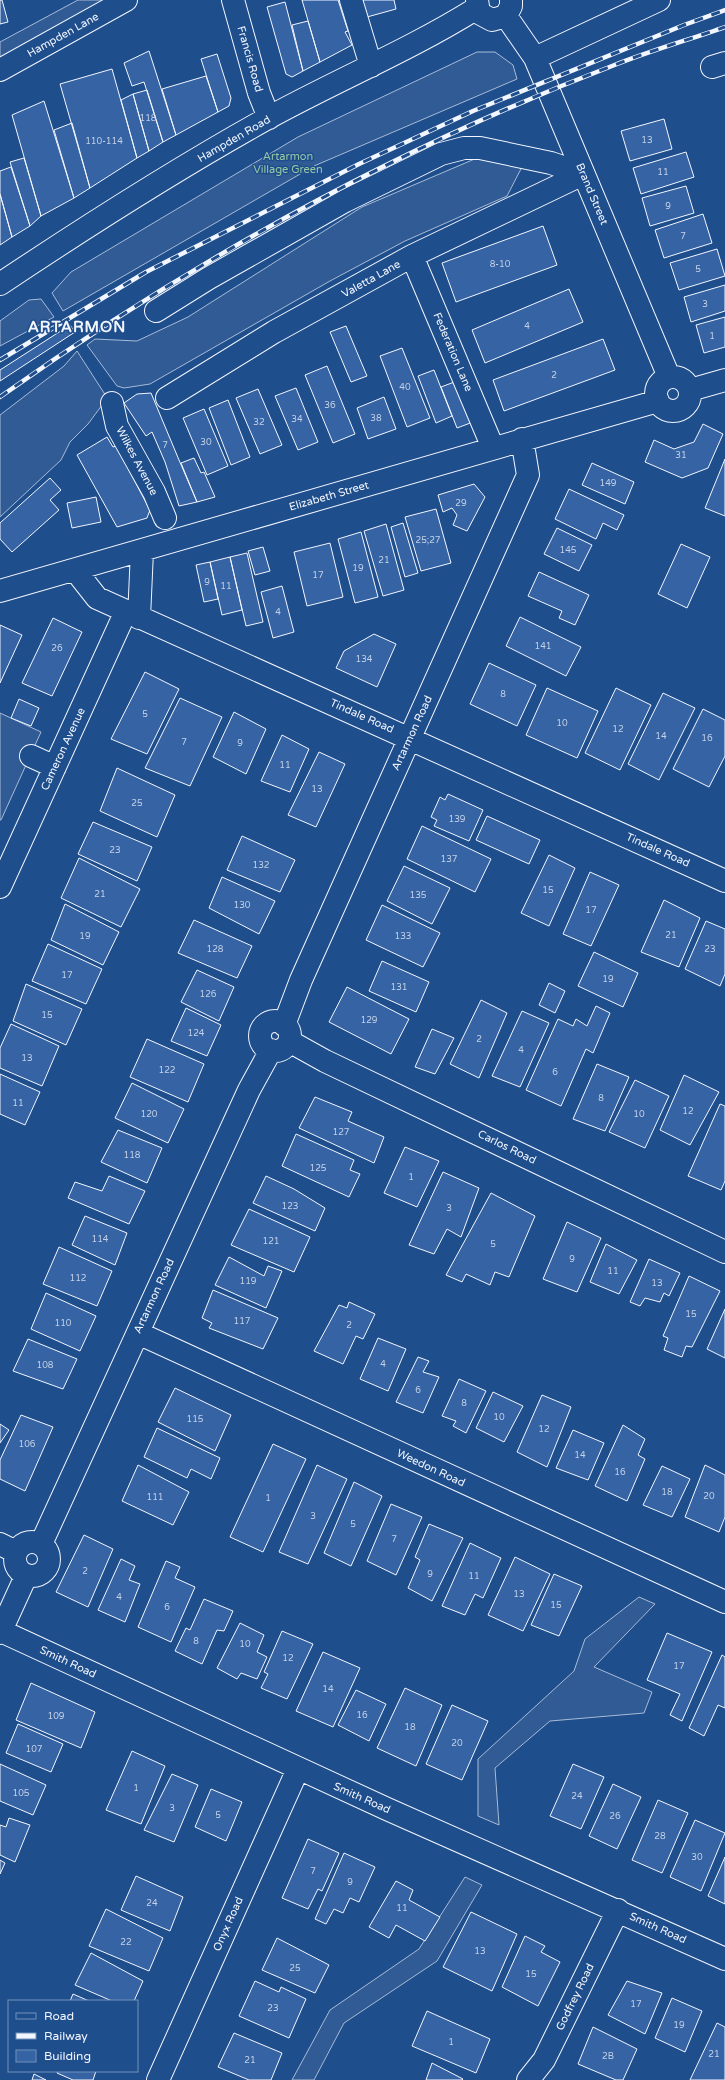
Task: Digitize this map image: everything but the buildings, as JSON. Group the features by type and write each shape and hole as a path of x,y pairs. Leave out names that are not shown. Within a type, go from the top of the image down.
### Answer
{"street":[{"name":"Hampden Lane","path":"0,70 126,0"},
{"name":"Francis Road","path":"234,0 260,93 269,118"},
{"path":"351,0 371,66"},
{"path":"535,58 659,0"},
{"name":"Hampden Road","path":"0,284 66,240 269,118 371,66 477,4"},
{"path":"477,4 483,17 492,20 508,8"},
{"name":"Brand Street","path":"508,8 535,58 670,377"},
{"path":"156,311 209,278 345,201 442,154 464,148 480,148 551,164 583,174"},
{"name":"Valetta Lane","path":"167,398 274,332 412,256 583,174"},
{"name":"Federation Lane","path":"412,256 494,448"},
{"path":"670,377 685,381 690,390 689,401 681,409 670,411 665,409 658,401 658,387 661,382 670,377"},
{"path":"690,390 725,380"},
{"name":"Elizabeth Street","path":"0,591 142,551 522,439 658,401"},
{"name":"Wilkes Avenue","path":"112,403 117,426 154,492 165,518"},
{"name":"Artarmon Road","path":"41,1544 249,1090 281,1039 301,980 528,475 522,439"},
{"path":"132,614 142,551"},
{"name":"Tindale Road","path":"75,570 97,598 410,737 725,880"},
{"name":"Cameron Avenue","path":"0,887 55,767 132,614"},
{"path":"31,756 55,767"},
{"name":"Carlos Road","path":"281,1039 725,1252"},
{"name":"Weedon Road","path":"138,1333 725,1602"},
{"path":"27,1542 41,1544 48,1552 48,1567 36,1577 21,1574 8,1548 19,1548 27,1542"},
{"path":"1,1632 26,1576"},
{"name":"Smith Road","path":"1,1632 298,1769 618,1910 725,1959"},
{"name":"Onyx Road","path":"158,2080 298,1769"},
{"name":"Godfrey Road","path":"528,2080 544,2060 618,1910"}],"shaded area":[{"path":"78,0 112,0 0,61 0,42"},
{"path":"477,52 495,52 513,65 517,79 314,166 63,311 52,293 71,272 298,137"},
{"path":"477,158 523,165 507,196 405,241 330,281 150,384 124,388 117,386 87,345 95,339 137,341 188,317 362,207"},
{"path":"41,299 54,317 0,346 0,321 29,300"},
{"path":"77,351 106,396 105,401 88,424 70,442 61,460 0,517 0,415 64,366"},
{"path":"0,713 41,732 1,820 0,820"},
{"path":"639,1597 655,1604 594,1667 652,1692 644,1713 550,1721 495,1768 499,1825 478,1816 478,1759 574,1671 585,1639"},
{"path":"465,1877 482,1885 437,1961 344,2023 314,2080 292,2080 330,2010 419,1949"}],"railway":[{"path":"0,360 146,272 359,164 473,111 684,25 725,10"},
{"path":"0,397 145,300 219,255 296,212 373,172 451,134 531,99 654,50 725,27"}],"district":[{"name":"ARTARMON","path":"77,327"}],"park label":[{"name":"Artarmon Village Green","path":"288,162"}]}
